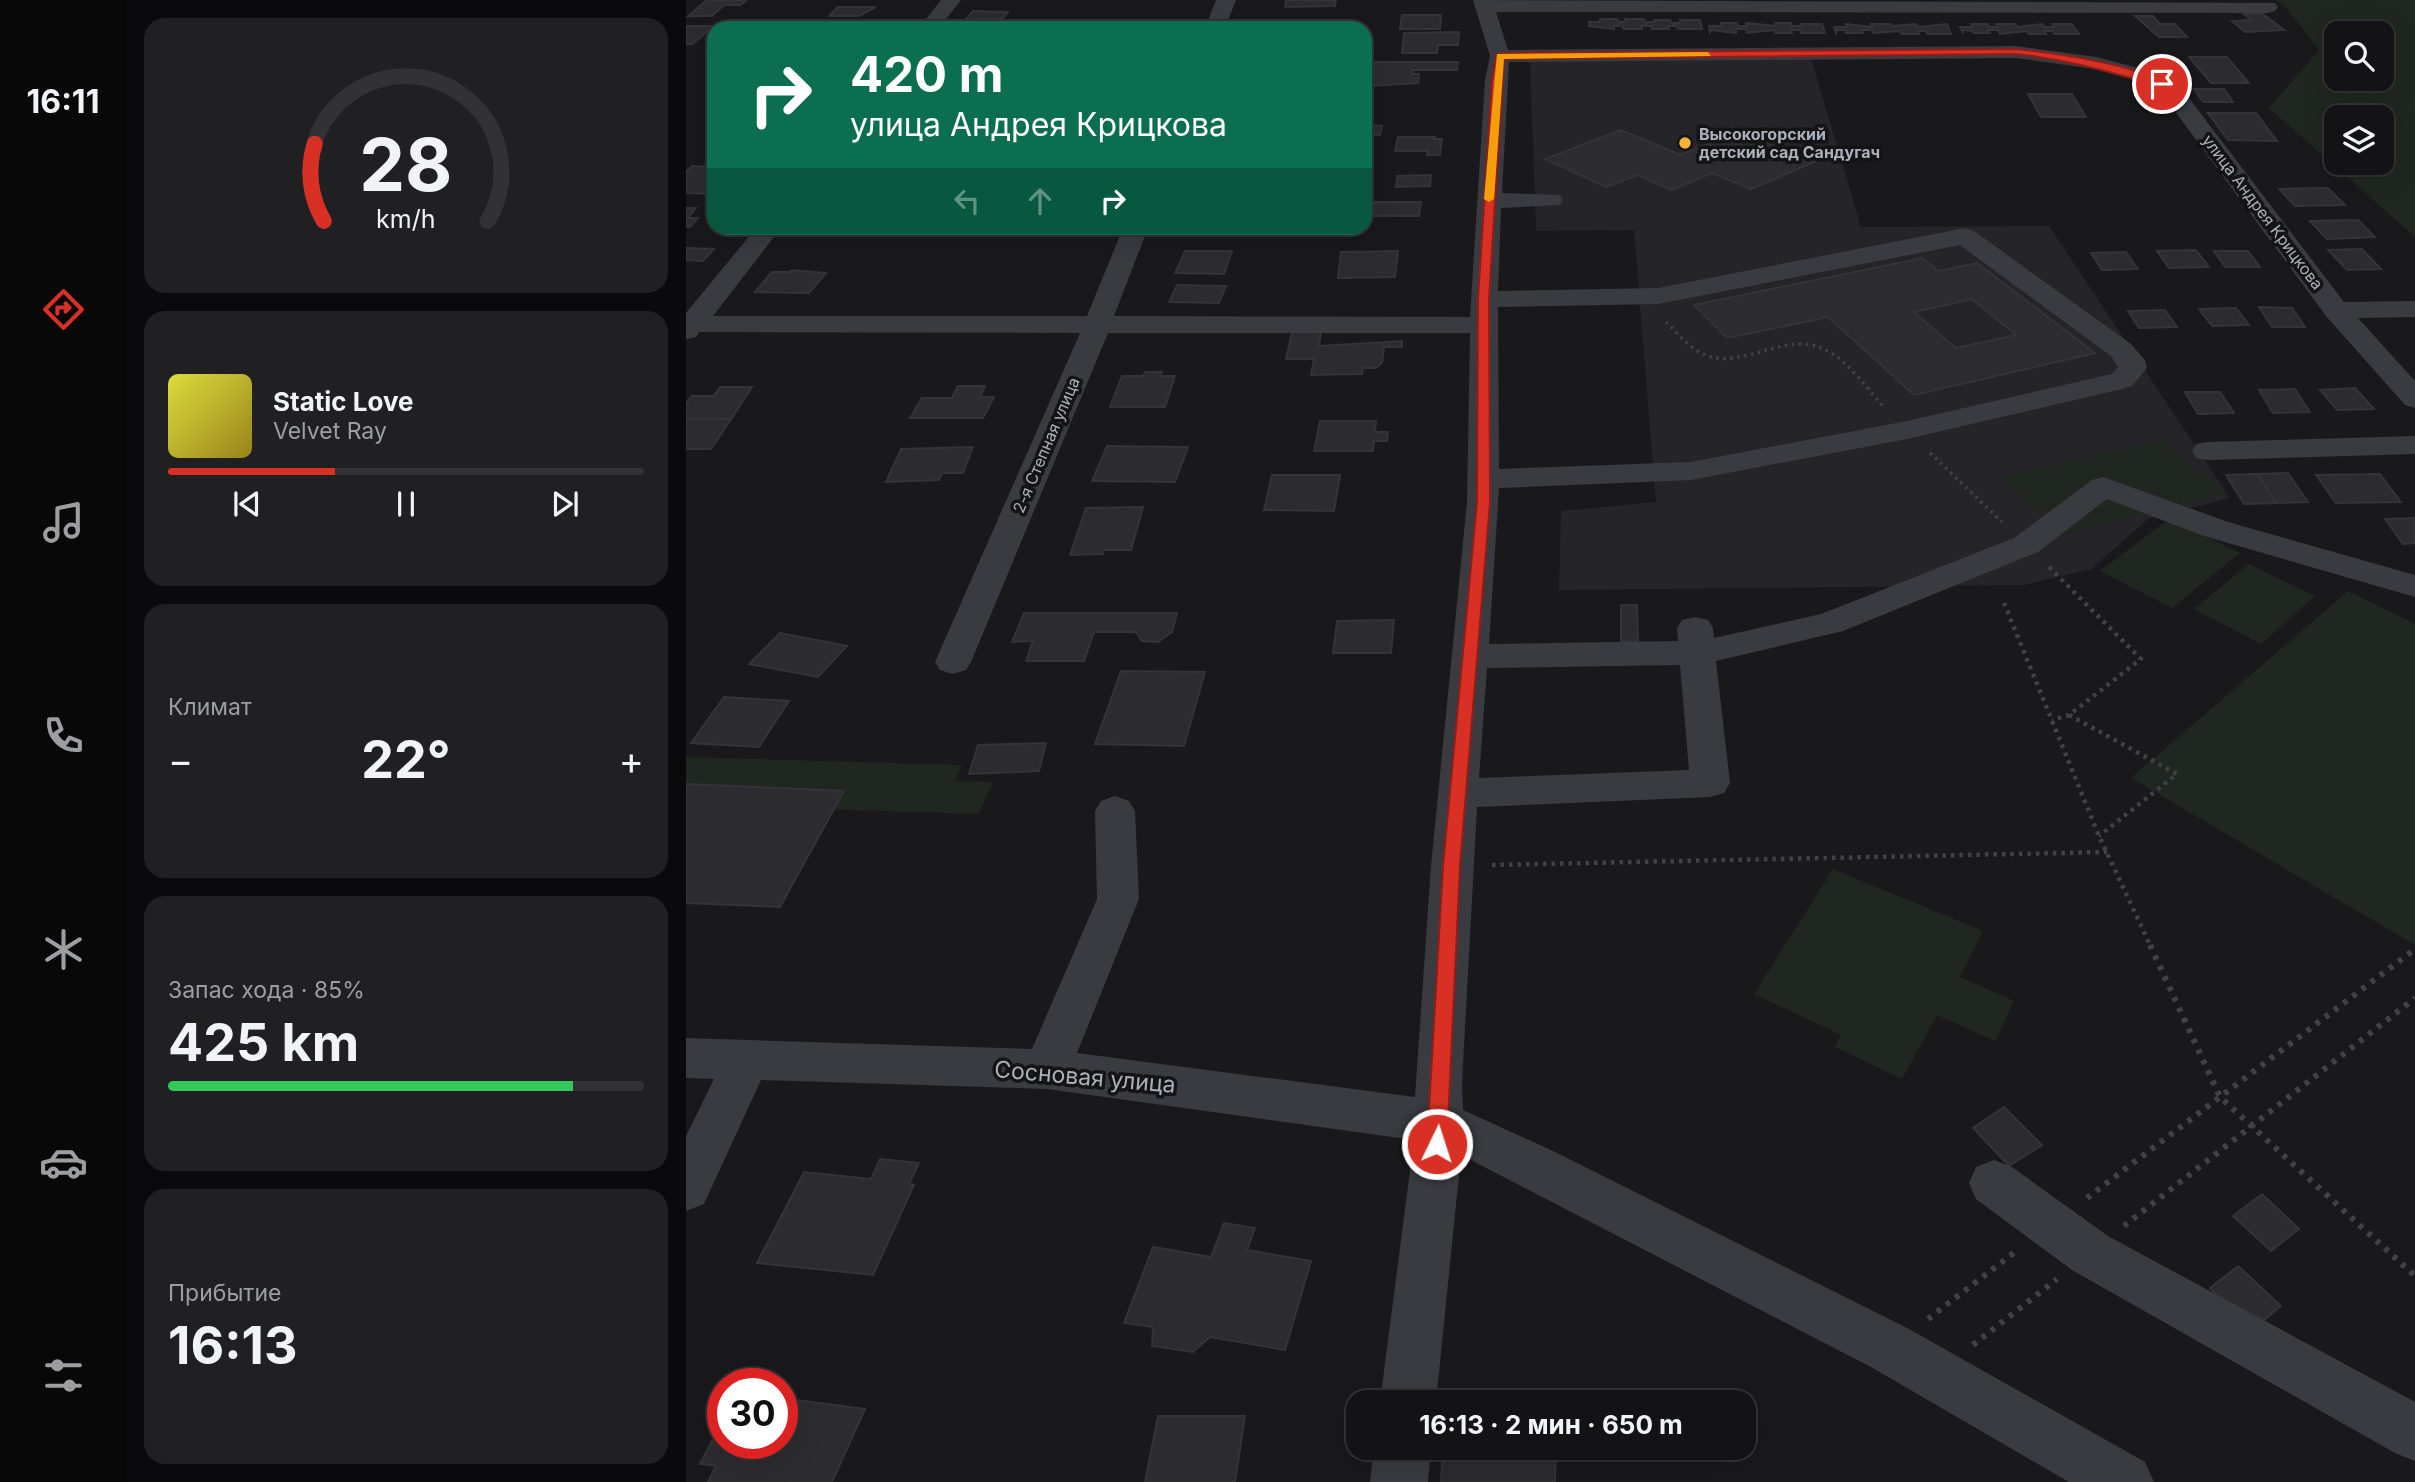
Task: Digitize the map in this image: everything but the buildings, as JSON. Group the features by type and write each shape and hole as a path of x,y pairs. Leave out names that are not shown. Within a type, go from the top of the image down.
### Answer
{"street":[{"path":"934,21 951,0"},
{"path":"1218,21 1226,0"},
{"path":"1409,1390 1440,1122 1438,1083 1452,866 1483,502 1484,312 1489,201 1506,72 1484,3 2268,7"},
{"name":"улица Андрея Крицкова","path":"1506,72 2016,52 2057,56 2139,76 2171,90 2336,310 2401,369 2415,399"},
{"path":"1489,201 1550,200"},
{"path":"688,326 763,235"},
{"name":"2-я Степная улица","path":"953,662 1133,235"},
{"path":"688,326 1098,323 1484,312 1658,296 1965,236 2121,350 2131,360 2133,368 2122,380 1907,430 1692,471 1482,479"},
{"path":"2336,310 2415,309"},
{"path":"2207,451 2415,445"},
{"path":"1470,656 1696,641 1830,623 2025,545 2103,487 2216,529 2415,586"},
{"path":"1458,793 1710,783 1696,641"},
{"path":"1047,1069 1118,899 1115,811"},
{"name":"Сосновая улица","path":"686,1058 1047,1069 1440,1122 1533,1166 1889,1348 2125,1482"},
{"path":"686,1188 747,1059"},
{"path":"1994,1183 2083,1229 2415,1433"},
{"path":"1399,1482 1402,1460"}],"path":[{"path":"2050,568 2141,659 2069,715 2052,720"},
{"path":"2004,603 2099,836 2220,1097 2415,1276"},
{"path":"2069,715 2177,774 2099,836"},
{"path":"1452,866 2107,852"},
{"path":"1937,1374 2220,1097 2415,949"},
{"path":"2083,1229 2252,1126 2415,998"},
{"path":"1889,1348 2022,1247"}],"shaded area":[{"path":"2274,0 2415,0 2415,237 2345,175 2394,175 2394,105 2324,105 2324,157 2269,108 2319,50 2284,5"},
{"path":"1811,58 1861,227 2049,226 2230,498 2148,519 2091,569 2025,585 1559,590 1561,511 1656,502 1634,230 1536,231 1530,59"},
{"path":"2161,440 2226,494 2062,535 2003,477"},
{"path":"2169,519 2240,553 2172,608 2100,571"},
{"path":"2249,564 2315,596 2261,644 2194,609"},
{"path":"2348,591 2415,624 2415,945 2131,778"},
{"path":"686,757 962,765 955,781 993,782 979,814 686,805"},
{"path":"1833,869 1983,931 1960,977 2014,1001 1995,1041 1937,1015 1902,1079 1835,1047 1841,1035 1754,994"}],"slow traffic":[{"path":"1489,199 1496,80 1500,56 1708,54"}],"place":[{"name":"Высокогорский детский сад Сандугач","path":"1685,143"}],"route":[{"path":"1437,1144 1440,1122 1438,1083 1452,866 1483,502 1483,299 1496,80 1500,56 2016,52 2057,56 2129,73 2162,84"}]}
